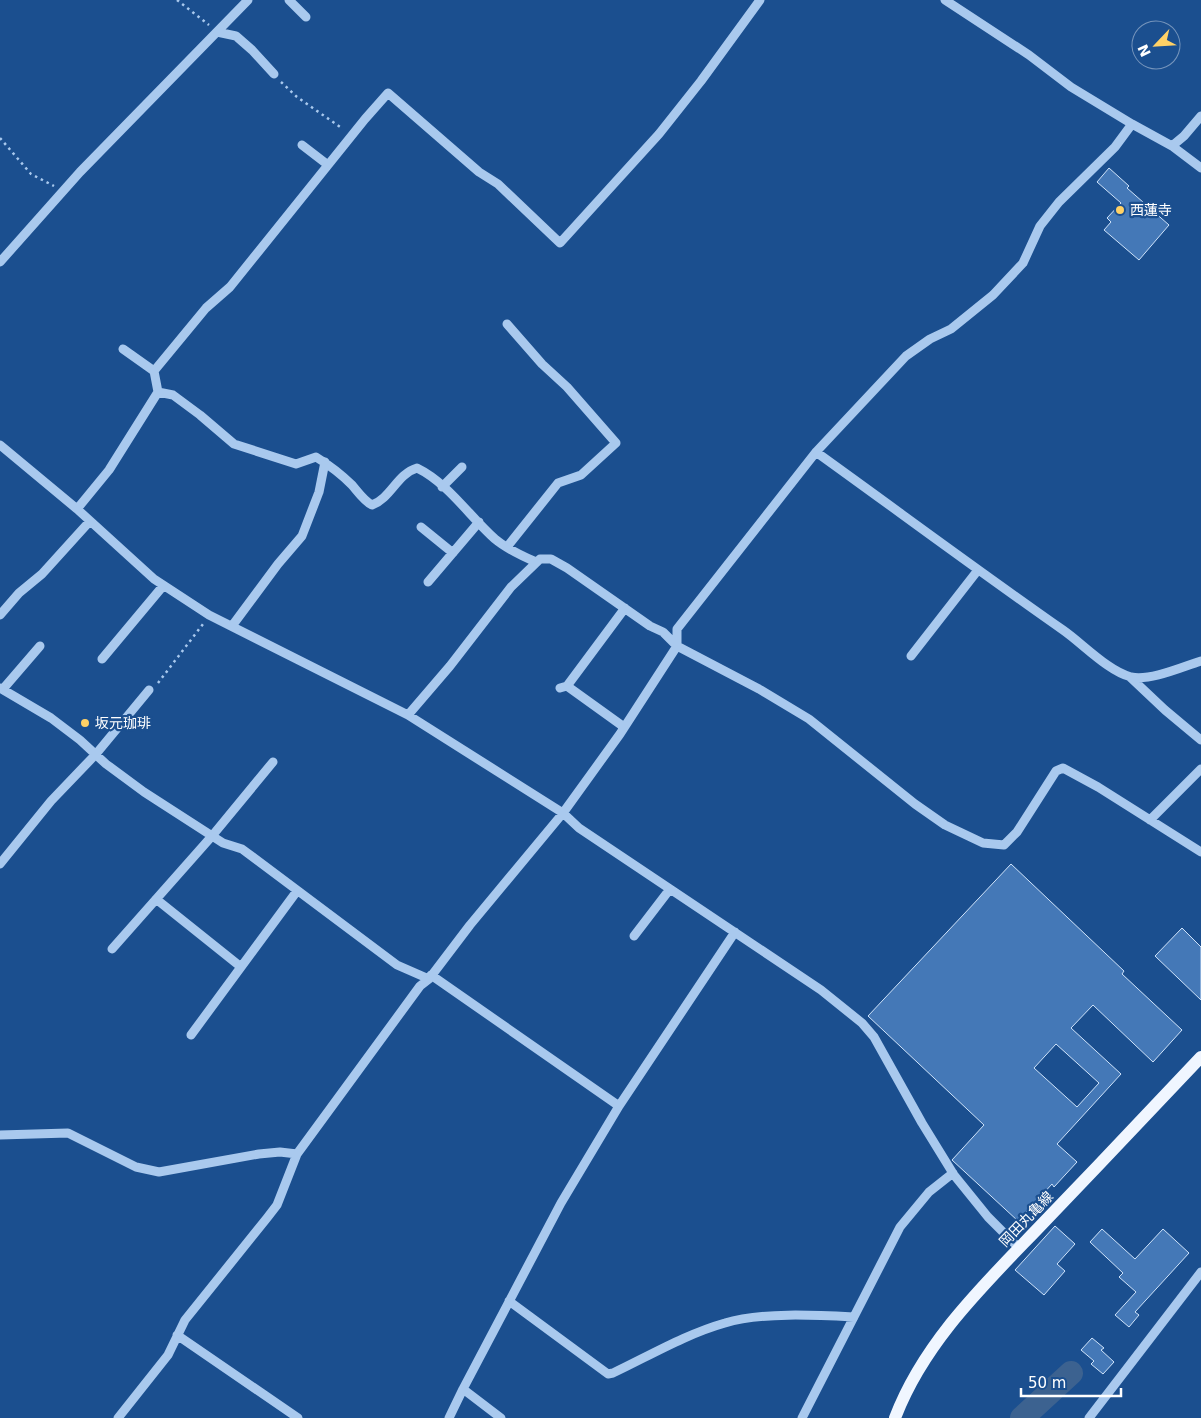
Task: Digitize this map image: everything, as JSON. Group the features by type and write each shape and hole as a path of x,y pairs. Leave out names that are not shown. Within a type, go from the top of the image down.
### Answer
{"main road":[{"name":"岡田丸亀線","path":"897,1414 904,1394 921,1363 951,1323 1019,1248 1201,1057"}],"street":[{"path":"0,262 64,190 248,0"},
{"path":"289,0 306,17"},
{"path":"154,371 206,308 230,287 388,93 479,172 498,184 560,243 659,134 701,81 760,0"},
{"path":"945,0 1036,60 1072,87 1172,146 1201,168"},
{"path":"217,32 236,36 274,74"},
{"path":"1172,146 1184,136 1201,116"},
{"path":"118,1418 159,1369 185,1320 277,1205 297,1154 420,986 430,977 482,910 563,812 624,727 677,646 677,629 816,452 906,356 930,339 951,329 993,295 1023,263 1040,226 1059,202 1115,146 1132,124"},
{"path":"302,145 328,165"},
{"path":"507,324 542,364 567,386 616,443 581,475 558,483 507,547"},
{"path":"77,509 109,470 158,392 154,371 123,350"},
{"path":"158,392 173,395 234,444 296,464 316,457 350,483 372,505 380,502 410,470 417,468 424,471 496,540 536,562"},
{"path":"0,445 77,509 154,580 209,616 408,715 563,812 579,828 821,990 862,1022 874,1037 922,1123 953,1173 988,1217 1019,1248"},
{"path":"816,452 1070,635 1112,668 1130,677 1201,740"},
{"path":"232,626 278,564 302,536 319,492 325,462"},
{"path":"442,487 462,467"},
{"path":"0,615 19,593 42,574 90,521"},
{"path":"428,582 479,522"},
{"path":"421,528 453,553"},
{"path":"408,715 450,666 511,587 540,559 551,559 567,568 650,626 663,632 677,646 759,689 809,719 915,804 945,825 983,843 1004,845 1017,832 1056,771 1063,768 1098,787 1201,852"},
{"path":"911,656 978,570"},
{"path":"102,660 163,586"},
{"path":"624,727 563,686 625,608"},
{"path":"40,646 1,688 51,718 80,740 106,764 144,792 223,843 242,849 397,965 430,977 619,1106"},
{"path":"1130,677 1141,678 1162,674 1201,661"},
{"path":"0,864 51,800 96,754 149,690"},
{"path":"112,949 212,836 273,762"},
{"path":"1150,820 1201,769"},
{"path":"634,936 670,889"},
{"path":"191,1035 297,892"},
{"path":"156,899 241,967"},
{"path":"449,1418 561,1203 619,1106 735,932"},
{"path":"0,1135 68,1133 136,1167 159,1172 259,1154 280,1152 297,1154"},
{"path":"802,1418 900,1227 929,1192 953,1173"},
{"path":"1088,1418 1201,1272"},
{"path":"509,1301 608,1374 725,1322 754,1317 854,1317"},
{"path":"177,1335 298,1418"},
{"path":"463,1389 501,1418"},
{"path":"887,1418 897,1414"}],"path":[{"path":"177,0 217,32"},
{"path":"274,74 297,96 352,135"},
{"path":"0,138 32,174 64,190"},
{"path":"149,690 155,687 209,616"}],"building":[{"path":"1109,168 1129,186 1127,188 1169,225 1139,260 1104,230 1111,222 1107,218 1121,203 1097,182"},
{"path":"1011,864 1124,971 1122,974 1182,1030 1153,1062 1093,1005 1071,1028 1121,1074 1057,1144 1077,1162 1054,1187 1052,1184 1018,1221 952,1160 984,1125 868,1016","holes":["1056,1044 1099,1083 1077,1107 1034,1068"]},
{"path":"1182,928 1201,947 1201,1000 1155,956"},
{"path":"1055,1226 1075,1244 1057,1264 1065,1271 1044,1295 1015,1270"},
{"path":"1102,1229 1135,1259 1163,1229 1189,1253 1135,1312 1139,1315 1129,1327 1115,1315 1136,1292 1119,1277 1123,1273 1090,1242"},
{"path":"1092,1338 1104,1348 1101,1350 1114,1362 1103,1374 1091,1364 1094,1361 1081,1350"}],"waterway":[{"path":"1022,1418 1071,1373"}],"place":[{"name":"西蓮寺","path":"1120,210"},
{"name":"坂元珈琲","path":"85,723"}]}
